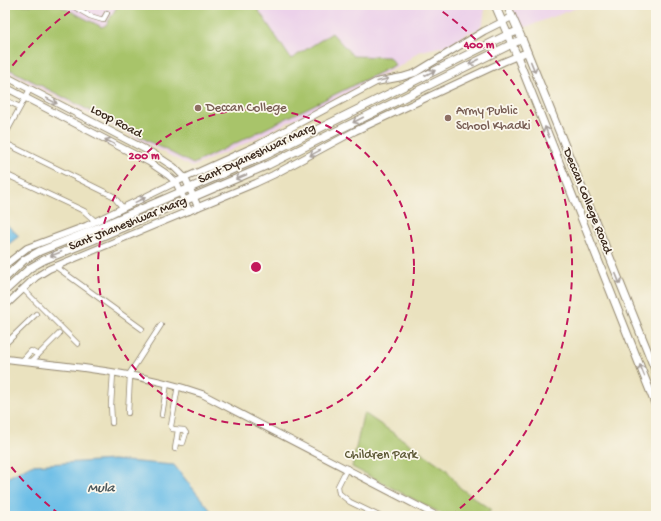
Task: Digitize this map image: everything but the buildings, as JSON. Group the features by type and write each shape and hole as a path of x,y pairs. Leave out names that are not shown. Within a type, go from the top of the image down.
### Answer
{"main road":[{"name":"Deccan College Road","path":"495,5 517,56 656,406"},
{"name":"Deccan College Road","path":"507,5 656,372"},
{"name":"Sant Dyaneshwar Marg","path":"5,278 24,260 40,251 88,232 264,156 404,85 518,31"},
{"name":"Sant Dyaneshwar Marg","path":"5,291 30,268 44,260 268,165 522,39"},
{"path":"402,77 404,85"}],"street":[{"path":"71,5 90,16 103,20 107,13"},
{"name":"Sant Jnaneshwar Marg","path":"5,265 27,248 94,221 258,145 376,82 415,73 484,31 512,17"},
{"name":"Sant Jnaneshwar Marg","path":"5,306 42,272 273,175 355,131 527,52"},
{"name":"Loop Road","path":"5,76 154,154 174,167 185,178 198,207"},
{"name":"Loop Road","path":"5,87 149,162 176,182"},
{"path":"5,135 30,89"},
{"path":"5,100 20,107"},
{"path":"5,143 113,196 118,200 123,208"},
{"path":"5,174 84,211 94,221"},
{"path":"176,182 189,211"},
{"path":"55,266 142,329"},
{"path":"23,289 78,344"},
{"path":"5,344 36,314"},
{"path":"128,413 129,376 161,325"},
{"path":"31,362 59,334"},
{"path":"22,361 31,351 38,355"},
{"path":"5,359 113,373 167,383 202,394 437,516"},
{"path":"112,423 111,411 113,373"},
{"path":"162,415 167,383"},
{"path":"177,442 183,443 186,433 184,430 172,429 171,426 178,386"},
{"path":"175,449 178,430"},
{"path":"347,468 338,486 339,493 350,502 379,516"}],"shaded area":[{"name":"Deccan College","path":"5,5 484,5 485,9 483,22 479,29 468,33 452,44 418,52 402,65 240,146 192,167 5,70"},
{"path":"511,5 584,5 521,29"}],"green space":[{"name":"Deccan College","path":"5,5 58,5 102,27 106,25 118,5 255,5 291,59 332,33 353,56 389,57 395,65 193,164 5,67"},
{"name":"Children Park","path":"364,413 446,469 459,487 491,510 486,516 446,516 352,467"}],"water":[{"path":"5,223 19,236 5,247"},
{"name":"Mula","path":"113,460 174,465 215,516 5,516 5,479 31,465"}],"place":[{"name":"Deccan College","path":"198,108"},
{"name":"Army Public School Khadki","path":"448,118"}]}
